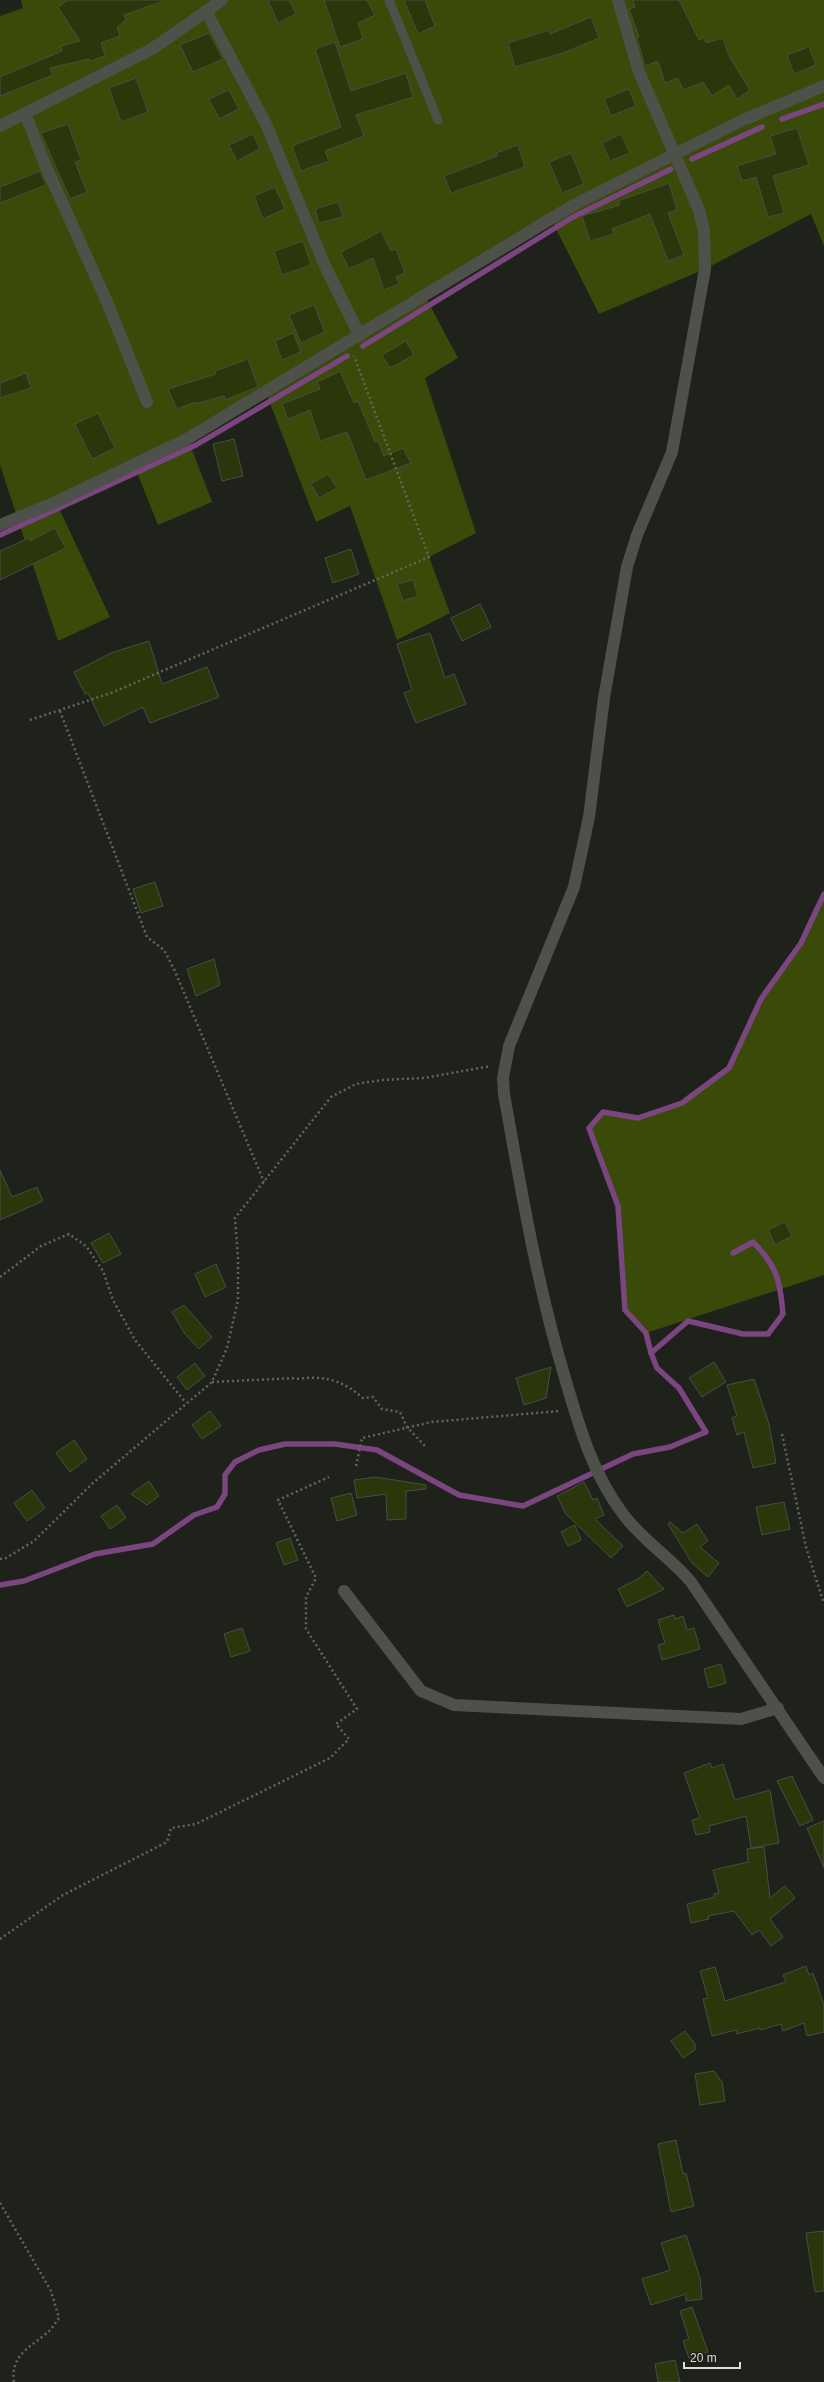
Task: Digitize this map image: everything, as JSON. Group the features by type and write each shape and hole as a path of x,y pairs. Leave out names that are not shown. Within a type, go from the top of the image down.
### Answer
{"street":[{"path":"0,126 152,49 222,0"},
{"path":"618,0 639,72 699,210 704,231 705,269 672,452 637,536 626,567 604,698 589,817 574,887 504,1062 504,1094 538,1277 585,1446 622,1513 640,1534 681,1570 691,1582 778,1708 824,1778"},
{"path":"206,11 266,124 326,268 360,336"},
{"path":"0,525 56,502 188,439 572,206 743,120 824,86"},
{"path":"25,113 44,162 107,302 146,402"},
{"path":"344,1591 420,1691 454,1705 741,1719 778,1708"}],"lane":[{"path":"389,0 438,120"}],"path":[{"path":"30,720 111,693 169,670 429,557 349,342"},
{"path":"60,710 147,937 164,950 174,970 264,1182"},
{"path":"0,1559 6,1558 34,1542 93,1483 212,1382 227,1348 238,1300 235,1218 331,1097 356,1084 383,1080 424,1078 504,1062"},
{"path":"0,1277 41,1246 69,1234 86,1246 103,1271 113,1300 135,1340 186,1403"},
{"path":"297,1379 306,1378"},
{"path":"212,1382 326,1378 348,1386 363,1398 373,1397 382,1409 400,1412 407,1427 426,1447"},
{"path":"356,1466 362,1438 407,1427 432,1422 536,1412 566,1411 576,1416"},
{"path":"782,1434 806,1547 824,1604"},
{"path":"0,1939 63,1895 167,1842 171,1828 196,1824 330,1758 349,1739 336,1724 357,1709 306,1629 306,1597 316,1578 278,1500 329,1477"},
{"path":"820,1594 824,1592"},
{"path":"0,2203 51,2291 59,2318 48,2332 32,2342 17,2358 14,2382"}],"green space":[{"path":"21,0 824,0 824,246 811,214 705,269 599,314 551,219 425,296 458,358 425,378 476,533 429,557 450,613 397,640 350,506 316,522 266,393 188,439 212,502 158,525 134,465 56,502 110,617 58,641 0,465 0,16 23,8"},
{"path":"824,894 824,1275 646,1333 625,1310 618,1206 589,1128 603,1112 638,1118 682,1103 729,1068 761,999 801,943"}],"building":[{"path":"68,0 161,0 161,2 124,15 126,20 117,27 120,36 101,43 105,56 90,61 89,59 50,68 53,75 0,96 0,77 62,51 61,46 80,41 58,7"},
{"path":"268,0 289,0 296,14 278,23"},
{"path":"324,0 367,0 375,15 358,23 363,39 340,47"},
{"path":"404,0 425,0 435,26 418,34"},
{"path":"633,0 679,0 699,40 704,38 706,43 723,38 729,56 750,90 737,99 729,85 712,96 703,82 683,90 678,78 665,83 658,61 645,66 637,38 639,37 629,9 635,7"},
{"path":"591,17 599,38 563,53 515,67 508,43 549,30 550,34"},
{"path":"209,33 223,59 193,72 180,45"},
{"path":"335,42 351,91 406,73 413,97 356,115 364,136 325,151 329,161 301,171 292,146 341,127 315,49"},
{"path":"809,47 816,65 794,74 787,55"},
{"path":"136,78 148,112 121,122 109,88"},
{"path":"629,89 636,106 611,116 604,99"},
{"path":"229,90 239,109 219,119 209,99"},
{"path":"68,124 81,160 75,162 87,192 70,199 41,133"},
{"path":"797,128 809,165 773,176 784,213 768,217 756,177 742,181 737,166 776,154 770,136"},
{"path":"253,134 260,149 237,161 229,145"},
{"path":"621,134 630,153 610,161 602,143"},
{"path":"518,145 525,167 451,193 444,176 497,156 496,153"},
{"path":"571,153 584,184 562,193 549,162"},
{"path":"40,171 46,185 0,203 0,187"},
{"path":"669,183 677,210 668,213 684,255 668,261 650,214 612,229 614,234 590,241 582,216 620,205 618,201"},
{"path":"275,187 285,209 263,219 254,196"},
{"path":"338,202 343,217 319,223 315,209"},
{"path":"381,231 391,251 396,249 405,273 396,277 399,284 384,290 373,258 349,269 341,252"},
{"path":"303,241 311,265 282,275 274,251"},
{"path":"314,305 325,332 301,343 289,315"},
{"path":"293,333 301,352 282,360 275,341"},
{"path":"406,341 414,355 390,368 382,355"},
{"path":"248,359 258,387 225,400 224,396 195,404 195,402 177,409 168,389 216,374 215,371"},
{"path":"340,371 354,403 358,401 375,442 378,441 384,456 403,448 411,463 366,480 347,432 320,441 310,410 288,419 282,404 320,389 317,382"},
{"path":"26,373 31,388 0,398 0,383"},
{"path":"98,413 115,448 92,459 75,424"},
{"path":"234,439 243,476 222,481 213,444"},
{"path":"328,474 337,488 319,498 311,484"},
{"path":"55,528 66,548 0,580 0,551 29,538 30,541"},
{"path":"351,549 359,574 333,583 325,558"},
{"path":"413,580 418,596 403,601 397,584"},
{"path":"480,604 491,627 462,641 451,618"},
{"path":"430,633 445,678 454,674 466,704 416,723 404,693 412,690 397,644"},
{"path":"149,641 162,684 207,667 219,697 150,723 143,707 104,726 88,693 85,694 74,672 111,653"},
{"path":"155,882 163,906 141,913 133,889"},
{"path":"214,959 220,985 196,996 187,969"},
{"path":"0,1170 12,1197 37,1187 43,1201 0,1220"},
{"path":"785,1222 792,1236 775,1245 768,1230"},
{"path":"109,1233 121,1254 103,1263 91,1243"},
{"path":"216,1264 226,1287 205,1297 195,1274"},
{"path":"184,1305 212,1337 199,1349 185,1334 172,1312"},
{"path":"714,1362 726,1382 702,1397 689,1378"},
{"path":"195,1363 205,1376 187,1390 177,1377"},
{"path":"551,1367 546,1398 524,1405 516,1378"},
{"path":"754,1379 769,1424 776,1463 753,1468 744,1432 737,1435 732,1418 737,1416 727,1385"},
{"path":"210,1411 221,1426 202,1439 192,1425"},
{"path":"74,1440 87,1459 70,1472 56,1453"},
{"path":"376,1477 426,1485 426,1489 406,1491 406,1519 387,1520 386,1494 357,1498 354,1480"},
{"path":"149,1481 159,1496 147,1505 131,1494"},
{"path":"584,1482 593,1500 597,1498 604,1515 595,1519 623,1546 611,1558 566,1514 557,1496"},
{"path":"32,1490 45,1508 27,1521 14,1503"},
{"path":"351,1493 357,1515 337,1521 331,1498"},
{"path":"784,1502 790,1529 762,1535 756,1507"},
{"path":"117,1505 126,1518 110,1529 101,1516"},
{"path":"670,1522 683,1533 697,1524 708,1541 700,1547 719,1563 708,1577 692,1563 668,1524"},
{"path":"575,1525 581,1540 568,1546 561,1532"},
{"path":"290,1538 298,1560 284,1565 276,1543"},
{"path":"647,1571 664,1589 627,1607 618,1589 638,1579"},
{"path":"674,1615 675,1619 683,1616 687,1630 694,1628 700,1649 662,1660 658,1645 665,1643 658,1620"},
{"path":"242,1628 250,1651 231,1657 224,1634"},
{"path":"721,1664 726,1683 709,1688 704,1669"},
{"path":"710,1763 712,1768 723,1764 735,1800 770,1790 779,1843 751,1848 746,1816 709,1826 710,1832 696,1835 692,1820 700,1818 684,1773"},
{"path":"792,1776 813,1820 800,1826 777,1781"},
{"path":"824,1821 824,1868 807,1828"},
{"path":"764,1847 770,1898 785,1886 795,1898 770,1919 783,1937 771,1946 759,1930 752,1935 734,1911 708,1916 709,1919 691,1923 687,1904 715,1897 714,1894 719,1893 713,1870 748,1862 747,1849"},
{"path":"806,1966 809,1975 813,1973 824,2005 824,2032 807,2036 804,2023 783,2031 781,2024 737,2034 736,2030 712,2036 703,1999 708,1998 700,1971 715,1967 725,2001 786,1982 783,1975"},
{"path":"685,2031 695,2044 695,2050 683,2058 671,2041"},
{"path":"714,2071 722,2082 725,2101 700,2105 695,2074"},
{"path":"676,2140 683,2174 686,2173 694,2206 671,2212 658,2144"},
{"path":"824,2231 824,2291 815,2292 806,2233"},
{"path":"686,2235 700,2278 702,2299 686,2301 686,2294 651,2305 642,2279 670,2270 661,2243"},
{"path":"692,2307 708,2352 689,2358 683,2341 689,2339 680,2311"},
{"path":"675,2360 680,2382 658,2382 655,2364"}],"waterway":[{"path":"782,119 824,104"},
{"path":"692,159 762,127"},
{"path":"363,346 573,217 671,169"},
{"path":"0,535 196,445 347,356"},
{"path":"651,1353 646,1333 625,1310 618,1206 589,1128 603,1112 638,1118 682,1103 729,1068 761,999 801,943 824,894"},
{"path":"0,1585 24,1581 95,1554 153,1544 194,1515 217,1507 225,1494 225,1475 235,1462 259,1450 285,1444 335,1444 377,1450 459,1495 523,1506 633,1454 670,1447 706,1432 679,1388 657,1368 651,1353 688,1321 743,1334 768,1334 783,1314 779,1283 776,1274 767,1259 753,1242 733,1253"}]}
